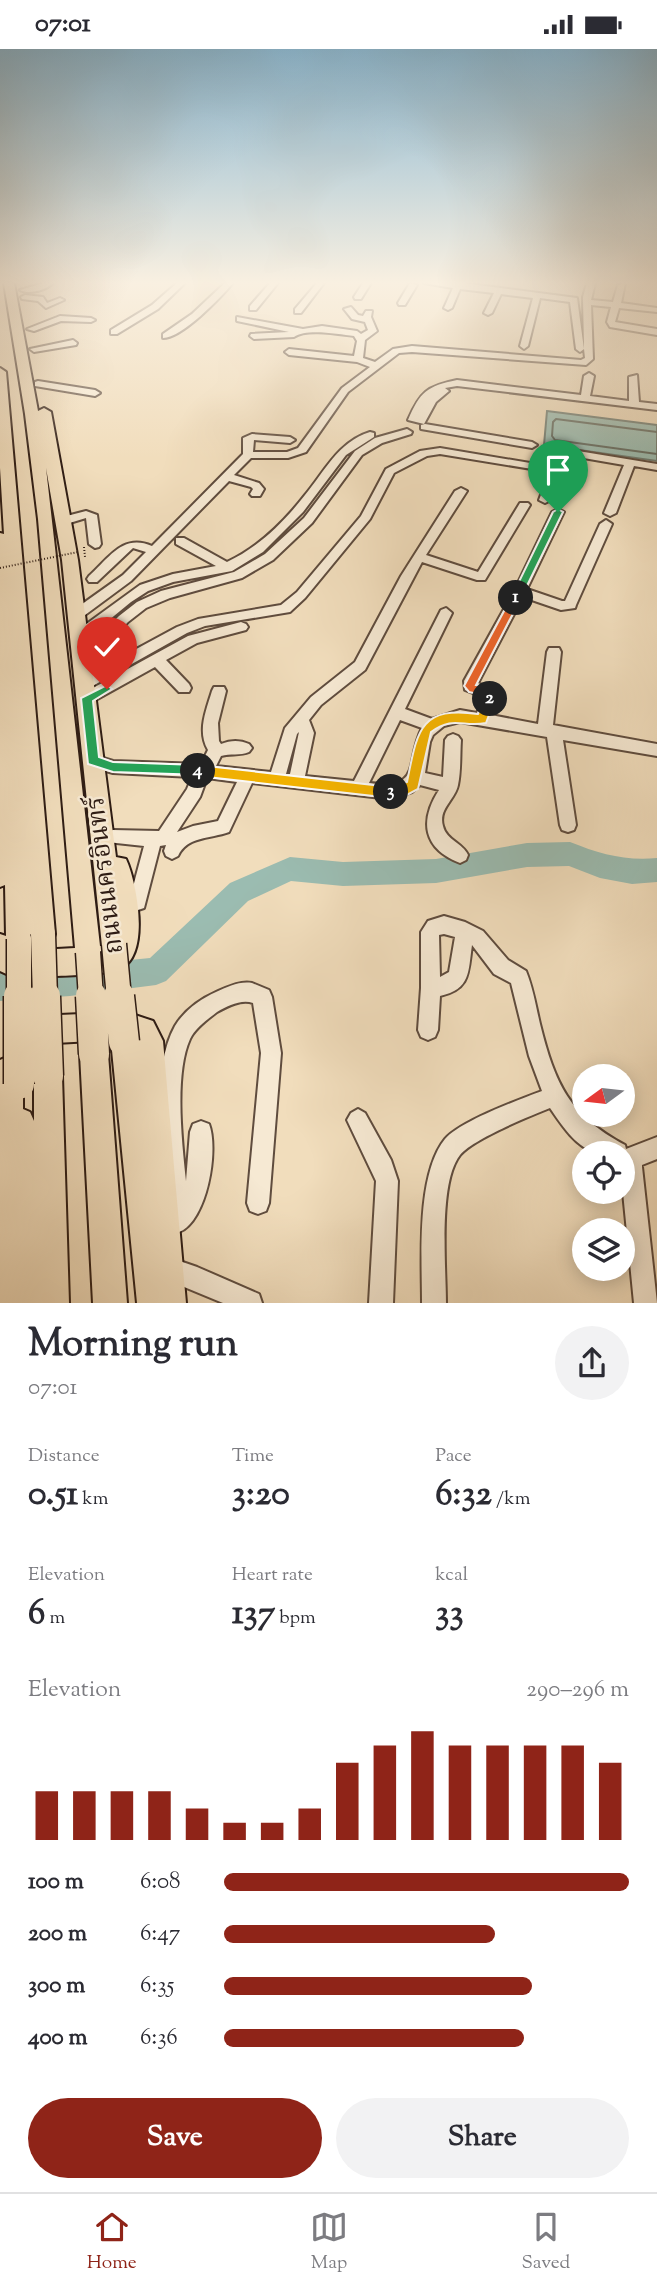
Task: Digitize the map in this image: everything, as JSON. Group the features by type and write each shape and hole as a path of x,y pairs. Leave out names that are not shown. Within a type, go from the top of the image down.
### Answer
{"main road":[{"name":"ถนนนครอินทร์","path":"25,342 46,519 88,952 110,1303"},
{"name":"ถนนนครอินทร์","path":"33,342 83,661 154,1303"},
{"path":"0,372 20,939 4,959 13,964 115,958 122,954 127,945 126,918 106,795 94,769"},
{"path":"0,538 8,764 20,939 52,1303"},
{"path":"0,876 2,811 8,764"},
{"path":"14,1303 6,1271 9,1047 19,1035 28,1031 126,1026 143,1031 149,1041 175,1271 169,1303"},
{"path":"26,1303 33,1080"}],"street":[{"path":"358,359 360,342"},
{"path":"524,346 525,342"},
{"path":"579,342 580,352"},
{"path":"248,455 288,455 302,450 345,390 396,351 412,349 583,363 589,359 589,342"},
{"path":"34,349 73,343"},
{"path":"289,352 358,359 377,366"},
{"path":"585,398 589,376"},
{"path":"634,377 634,403"},
{"path":"38,384 96,393"},
{"path":"419,423 432,400 444,391 459,389 585,398 634,403 657,409"},
{"path":"543,395 657,409"},
{"path":"199,582 229,568 268,541 364,437 404,429 404,421 532,445"},
{"path":"76,615 127,578 228,477 248,455 247,440 252,437 290,440"},
{"path":"83,661 142,589 165,581 199,582 246,573 281,547 326,496 345,456"},
{"path":"86,691 175,642 223,629 288,618 374,519 380,501 395,479 424,461 432,458 466,459 534,473 549,470 568,458 596,458 657,467"},
{"path":"520,591 561,606 570,605 630,463"},
{"path":"545,500 552,479 549,470"},
{"path":"228,477 258,487 256,494"},
{"path":"276,780 290,732 316,701 360,666 419,557 461,491"},
{"path":"419,557 481,577 524,505"},
{"path":"482,719 491,694 470,686 558,512"},
{"path":"63,521 86,514 92,515 95,544"},
{"path":"180,541 229,568"},
{"path":"268,541 281,547"},
{"path":"93,579 130,545 138,544 154,551"},
{"path":"358,789 446,613"},
{"path":"79,636 120,615"},
{"path":"86,691 158,660 175,642"},
{"path":"555,652 549,730 568,825"},
{"path":"158,660 184,688"},
{"path":"218,750 209,737 219,691"},
{"path":"396,712 431,725"},
{"path":"94,769 113,767 204,771 358,789 405,791 413,785 423,736 431,725 441,718 460,716 657,750"},
{"path":"296,782 307,733 301,719"},
{"path":"453,740 450,786 433,812 433,822 438,835 460,855"},
{"path":"138,902 215,752 244,748"},
{"path":"113,837 166,843 223,827 248,776"},
{"path":"416,777 450,786"},
{"path":"428,1030 431,988 430,932 434,927 444,925 466,931 483,943 502,968 514,972 519,978 553,1097 577,1128 600,1141"},
{"path":"431,988 450,984 458,977 466,931"},
{"path":"250,1303 175,1271 178,1221 171,1124 181,1035 198,1016 218,1001 243,991 254,992 262,997 267,1011 271,1053 258,1203"},
{"path":"434,1303 437,1187 453,1146 523,1107 553,1097"},
{"path":"358,1120 387,1181 381,1303"},
{"path":"178,1221 189,1211 194,1195 201,1132"},
{"path":"635,1153 657,1148"},
{"path":"635,1203 646,1303"}],"path":[{"path":"0,568 78,552"}],"water":[{"path":"547,411 657,425 657,461 544,445"}],"waterway":[{"path":"0,987 70,982 156,971 239,892 290,869 343,874 436,871 527,855 570,854 600,866 632,872 657,870"}],"route":[{"path":"107,689 87,698 93,761 113,767 202,771 390,792 405,791 413,785 416,777 423,736 427,728 441,718 460,716 482,719 491,694 473,689 470,686 471,681 520,591 558,512"}]}
